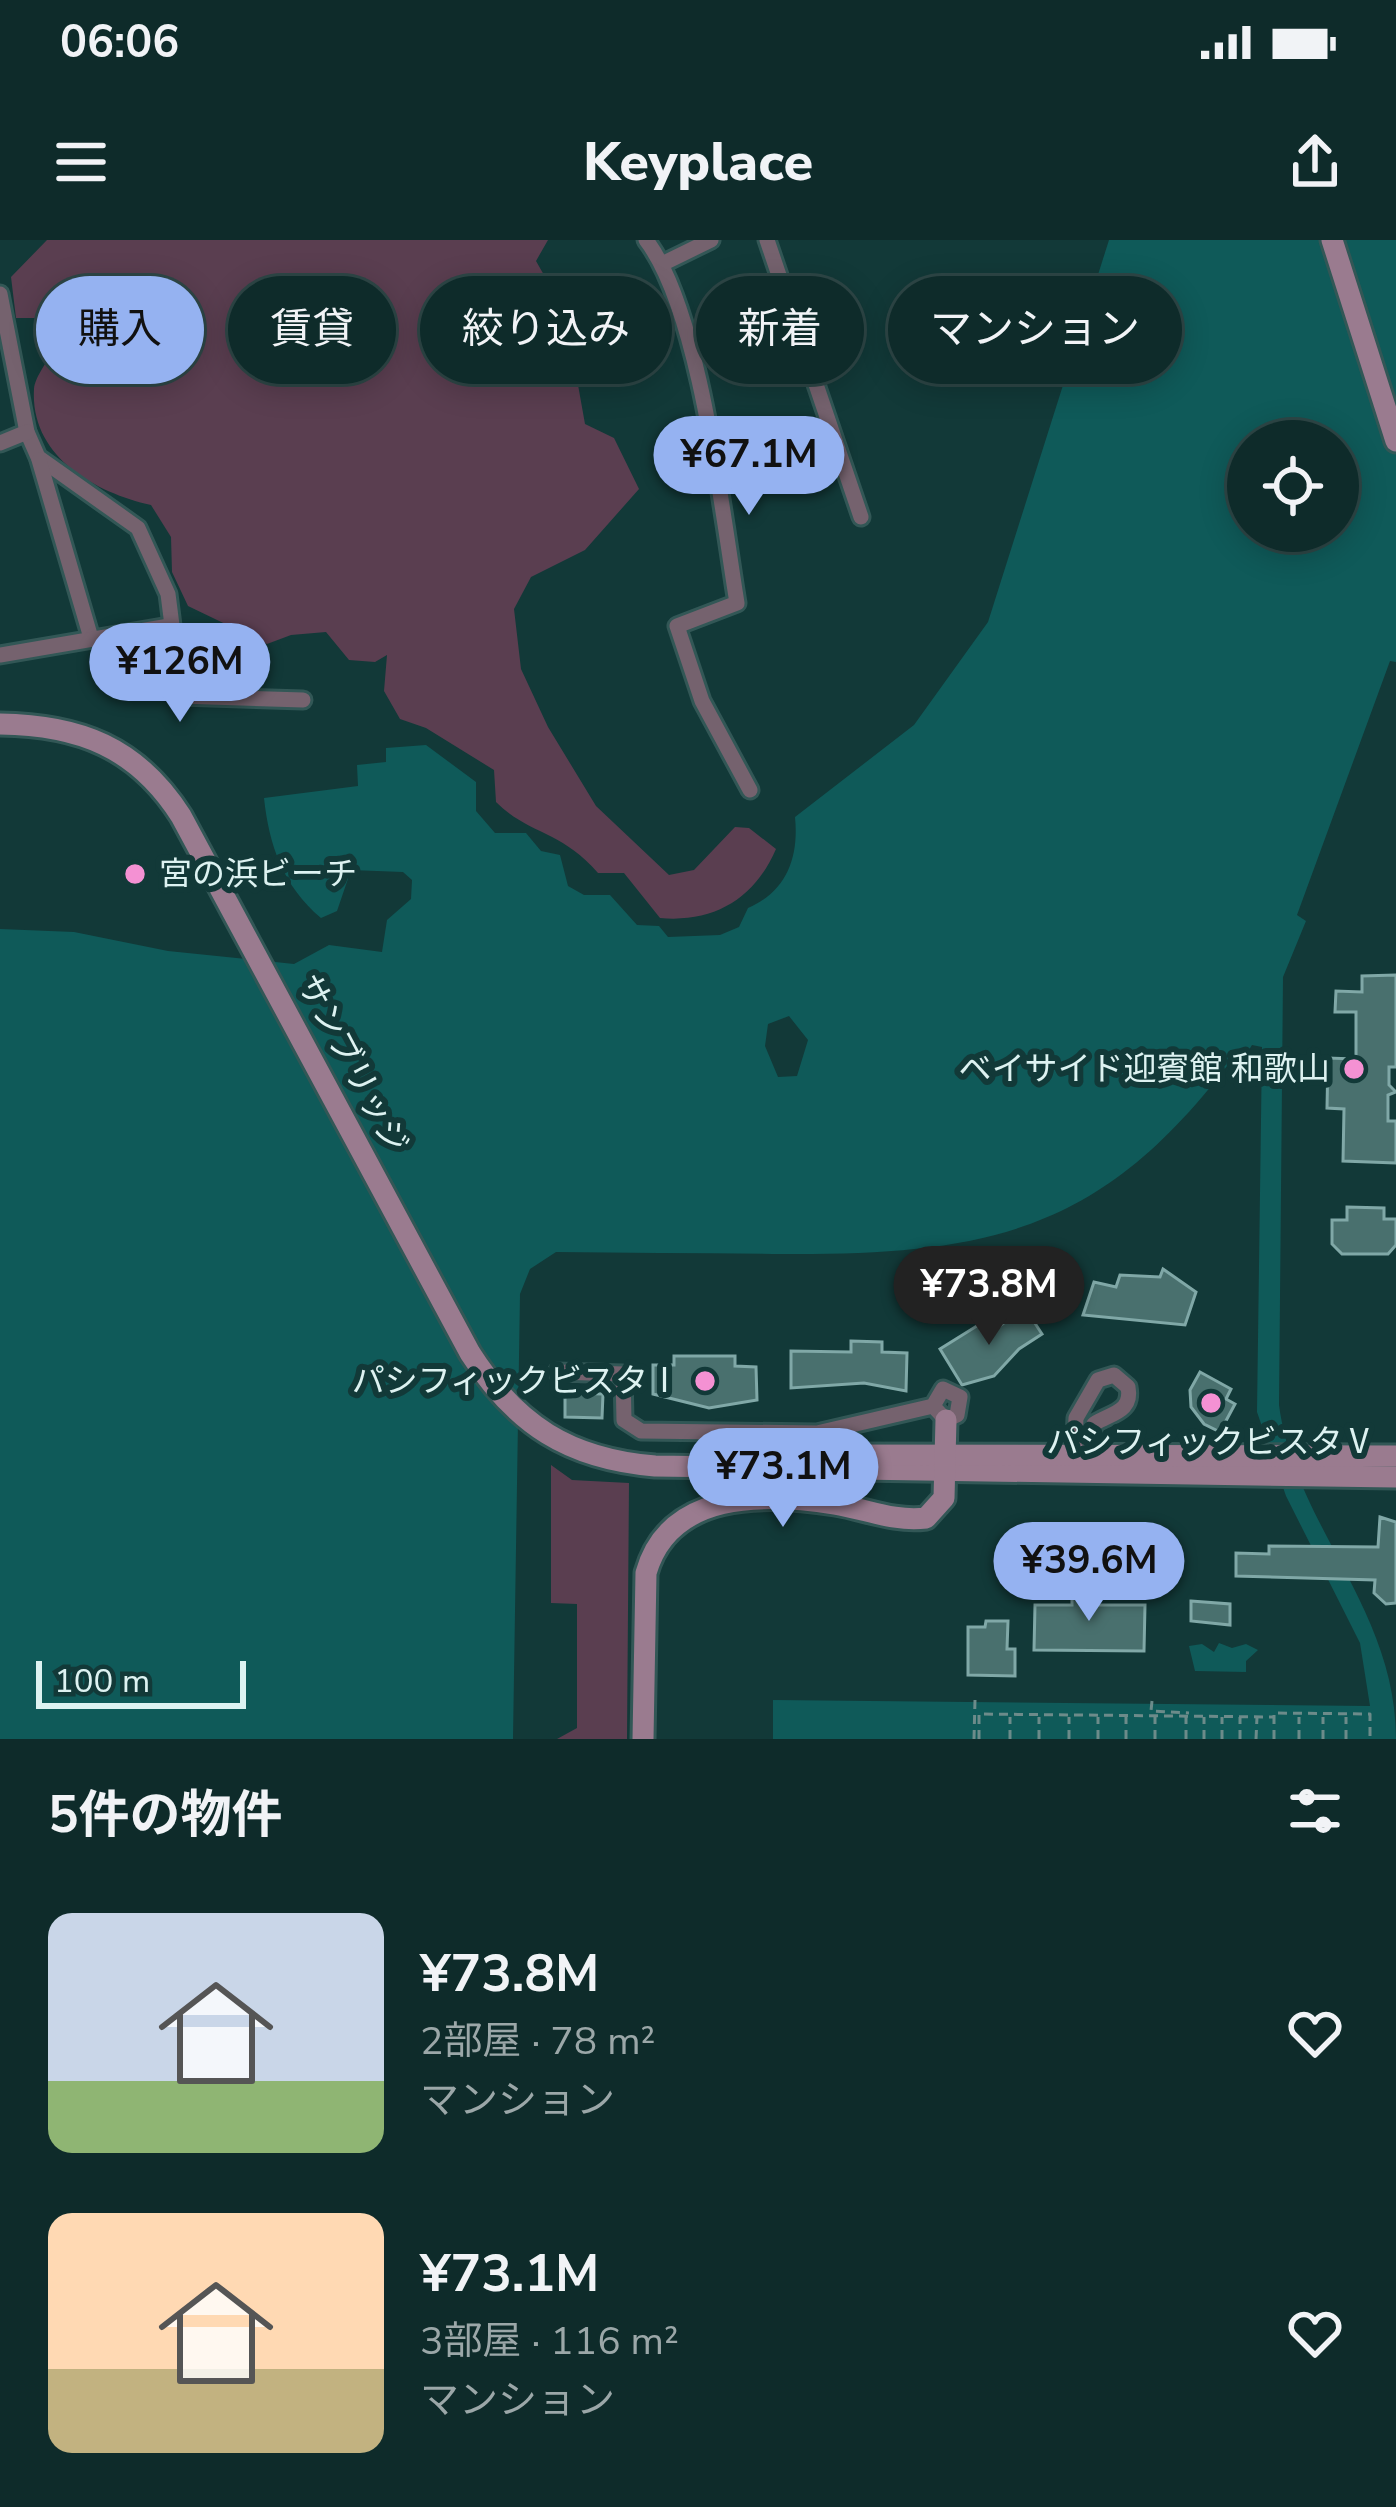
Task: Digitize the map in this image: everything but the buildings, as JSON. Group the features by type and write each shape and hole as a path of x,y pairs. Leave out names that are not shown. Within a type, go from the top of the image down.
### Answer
{"street":[{"path":"646,240 664,263 713,454 736,603 677,626 702,701 750,790"},
{"path":"664,263 711,240"},
{"path":"767,240 861,517"},
{"path":"1332,240 1396,441"},
{"path":"0,294 28,432 91,638"},
{"path":"0,443 28,432"},
{"path":"38,458 56,475 127,515 138,528 168,594 176,683 185,700 303,700"},
{"path":"0,656 169,626"},
{"name":"サンブリッジ","path":"0,724 68,729 126,754 169,797 470,1353 504,1403 563,1447 633,1455 945,1463"},
{"path":"557,1372 623,1374 624,1420 653,1432 817,1433 939,1413 944,1498 926,1518 779,1501 714,1504 678,1520 655,1547 646,1573 643,1739"},
{"path":"1108,1375 1119,1376 1129,1400 1122,1411 1094,1424 1082,1464 1075,1423 1093,1385 1108,1375"},
{"path":"945,1463 1396,1456"},
{"path":"1082,1464 1396,1477"}],"path":[{"path":"975,1700 977,1739"},
{"path":"1151,1701 1151,1712 1187,1715"},
{"path":"977,1739 980,1714 1274,1717 1299,1713 1370,1714 1370,1739"},
{"path":"1299,1713 1299,1739"},
{"path":"1010,1714 1010,1739"},
{"path":"1039,1714 1039,1739"},
{"path":"1069,1714 1069,1739"},
{"path":"1098,1714 1098,1739"},
{"path":"1126,1714 1126,1739"},
{"path":"1155,1739 1156,1714"},
{"path":"1323,1714 1323,1739"},
{"path":"1346,1714 1346,1739"},
{"path":"1186,1739 1187,1715"},
{"path":"1204,1715 1204,1739"},
{"path":"1222,1716 1222,1739"},
{"path":"1240,1716 1240,1739"},
{"path":"1256,1717 1256,1739"},
{"path":"1274,1717 1274,1739"}],"shaded area":[{"path":"47,240 548,240 536,261 545,276 420,276 420,384 578,384 585,424 614,438 639,489 585,550 531,577 514,609 521,669 548,727 596,806 669,875 694,870 735,827 749,828 776,849 757,881 731,904 715,911 660,918 624,873 598,873 571,848 508,813 496,802 494,770 426,728 400,719 384,691 387,655 375,662 349,660 326,632 291,635 267,644 188,606 172,572 171,537 151,505 108,491 54,452 36,413 34,389 36,384 204,384 204,276 36,276 36,318 16,318 11,277"},
{"path":"551,1465 572,1480 629,1483 627,1739 557,1739 577,1728 577,1604 551,1603"}],"water":[{"path":"1109,240 1396,240 1396,662 1390,661 1297,915 1306,921 1283,977 1279,1405 1304,1490 1380,1649 1392,1692 1396,1739 773,1739 773,1700 1370,1706 1360,1643 1286,1496 1257,1412 1262,1047 1252,1045 1244,1058 1236,1054 1188,1113 1140,1160 1091,1195 1040,1220 985,1238 858,1253 556,1252 530,1269 520,1294 513,1739 0,1739 0,929 74,932 168,951 294,964 329,945 382,952 387,920 411,899 412,880 403,872 351,870 337,911 321,918 280,864 264,798 358,786 357,765 386,762 386,748 426,745 476,782 476,811 495,833 526,833 541,851 560,855 568,886 584,895 610,895 637,925 659,926 668,937 720,935 739,927 748,908 772,892 788,871 795,846 795,817 914,725 988,622 1063,384 1182,384 1182,276 1098,276","holes":["789,1016 808,1040 797,1076 778,1077 765,1046 768,1024"]},
{"path":"1219,1643 1232,1648 1246,1644 1258,1650 1246,1661 1246,1672 1195,1671 1189,1646 1202,1644 1214,1652"}],"place":[{"name":"宮の浜ビーチ","path":"135,874"},
{"name":"ベイサイド迎賓館 和歌山","path":"1354,1069"},
{"name":"パシフィックビスタⅠ","path":"705,1381"},
{"name":"パシフィックビスタⅤ","path":"1211,1403"}]}
